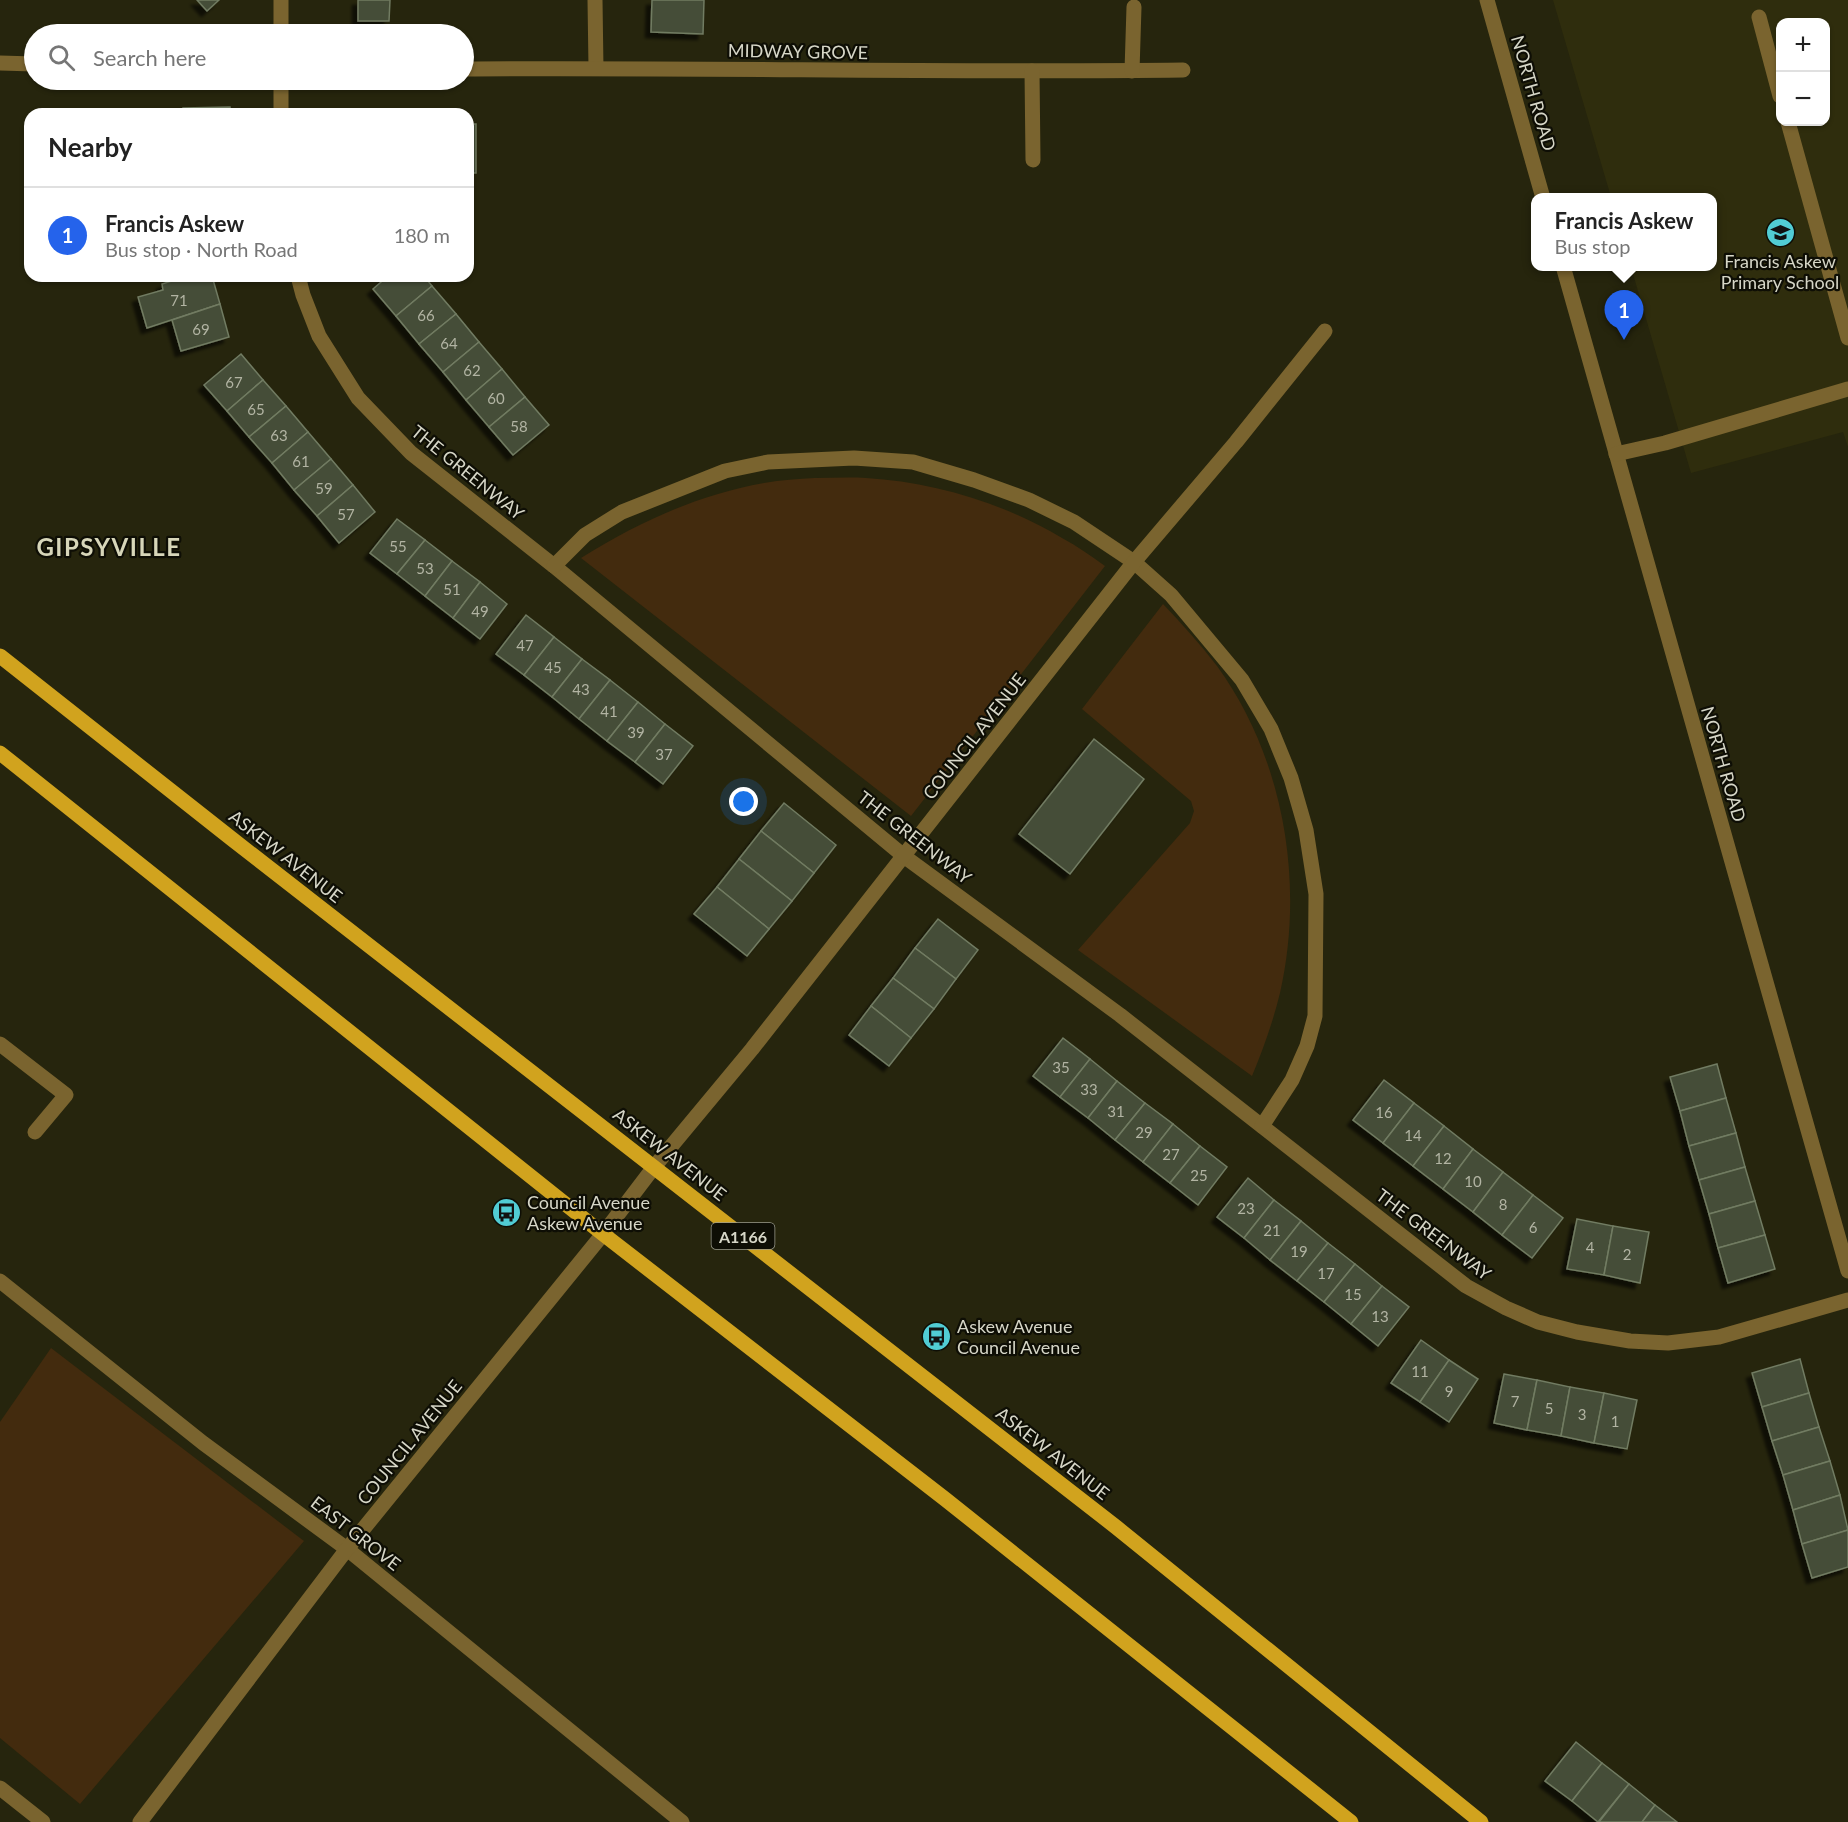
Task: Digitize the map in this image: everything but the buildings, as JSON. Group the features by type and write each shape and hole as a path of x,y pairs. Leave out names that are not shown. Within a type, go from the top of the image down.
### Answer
{"main road":[{"name":"ASKEW AVENUE","path":"0,656 1116,1527 1481,1822"},
{"path":"0,753 603,1234 945,1499 1352,1822"}],"street":[{"path":"281,0 281,24"},
{"path":"595,0 596,68"},
{"name":"NORTH ROAD","path":"1487,0 1542,193"},
{"path":"1132,71 1134,7"},
{"path":"1759,18 1776,81"},
{"path":"0,63 24,64"},
{"name":"MIDWAY GROVE","path":"474,69 912,72 1183,70"},
{"path":"1032,71 1033,159"},
{"path":"281,90 281,108"},
{"path":"1789,126 1848,338"},
{"name":"NORTH ROAD","path":"1564,271 1848,1271"},
{"name":"THE GREENWAY","path":"300,282 319,336 358,398 411,453 554,566 905,857 1120,1015 1466,1286 1538,1322 1577,1332 1630,1341 1668,1343 1719,1337 1848,1300"},
{"name":"COUNCIL AVENUE","path":"140,1822 347,1549 603,1234 654,1167 752,1049 905,857 1134,562 1236,442 1325,331"},
{"path":"1616,454 1665,443 1848,389"},
{"path":"554,566 585,535 622,512 725,471 768,462 854,458 913,462 974,480 1029,500 1074,522 1134,562 1171,596 1242,680 1271,729 1291,778 1306,830 1316,894 1315,1016 1307,1046 1292,1080 1262,1126"},
{"path":"0,1044 66,1095 35,1132"},
{"name":"EAST GROVE","path":"0,1281 203,1443 347,1549 682,1822"},
{"path":"0,1788 43,1822"}],"shaded area":[{"name":"Francis Askew Primary School","path":"1553,0 1848,0 1848,447 1843,432 1691,473 1632,271 1717,271 1717,193 1610,193"},
{"path":"815,478 891,480 967,496 1016,514 1040,526 1073,544 1105,566 911,816 581,558 647,522 715,495 764,483"},
{"path":"1163,604 1217,666 1240,702 1259,740 1273,781 1283,823 1289,865 1290,908 1287,951 1277,1004 1252,1076 1078,950 1190,823 1194,811 1191,801 1082,709"},
{"path":"51,1348 304,1541 80,1804 0,1738 0,1422"}],"place":[{"name":"Francis Askew Primary School","path":"1780,232"},
{"name":"Francis Askew","path":"1624,340"},
{"name":"Council Avenue Askew Avenue","path":"506,1212"},
{"name":"Askew Avenue Council Avenue","path":"936,1336"}],"district":[{"name":"GIPSYVILLE","path":"109,546"}]}
